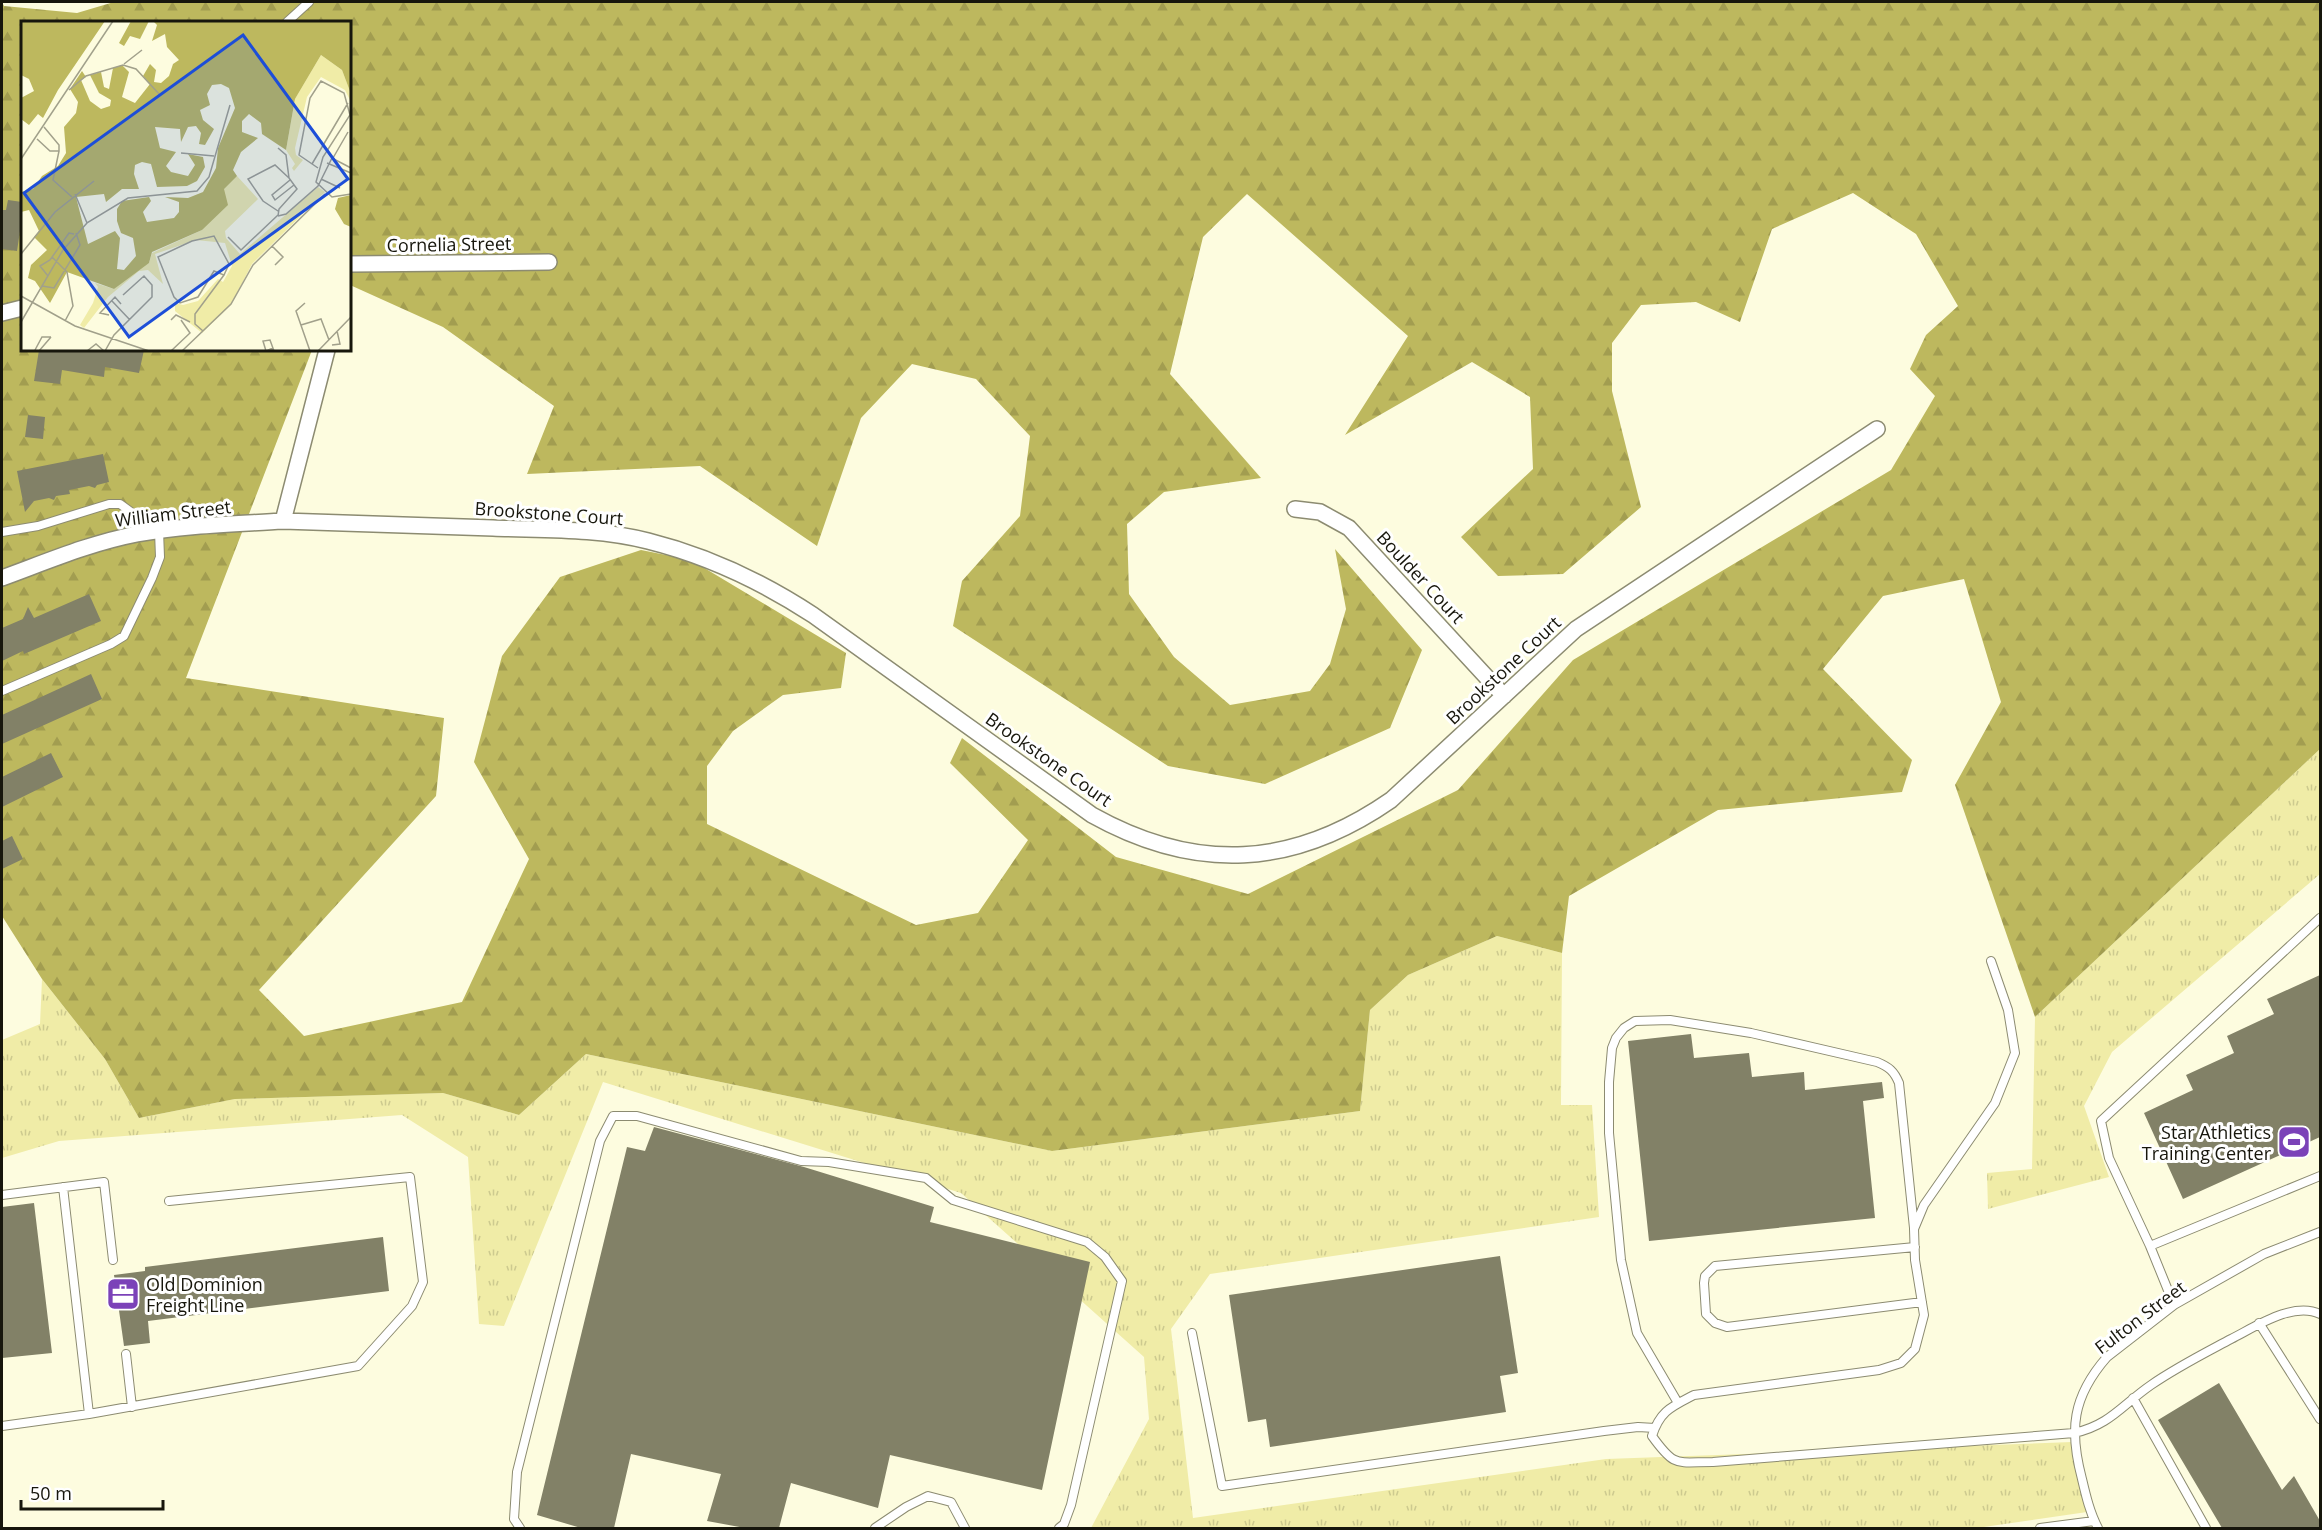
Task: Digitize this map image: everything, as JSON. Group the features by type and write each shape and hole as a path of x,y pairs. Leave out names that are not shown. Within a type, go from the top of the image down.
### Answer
{"street":[{"name":"Cornelia Street","path":"351,264 549,262"},
{"path":"2,313 21,308"},
{"path":"284,521 327,351"},
{"name":"Brookstone Court","path":"284,521 556,530 606,534 646,540 694,554 742,573 813,615 1092,815 1119,830 1148,842 1178,850 1209,854 1263,854 1301,846 1331,836 1365,818 1391,800 1576,629 1876,429"},
{"name":"Boulder Court","path":"1295,509 1320,512 1349,528 1504,696"},
{"name":"William Street","path":"2,578 91,545 137,534 284,521"}],"lane":[{"path":"288,21 309,2"},
{"path":"2,532 38,526 109,504 120,504 131,512 137,534"},
{"path":"2,692 111,644 124,636 160,557 159,531"},
{"path":"2174,1305 2150,1246 2109,1158 2101,1121 2320,918"},
{"path":"1914,1229 1924,1205 1995,1103 2015,1053 2008,1010 1991,962"},
{"path":"1678,1403 1636,1333 1621,1260 1609,1133 1609,1082 1612,1048 1624,1028 1635,1022 1670,1020 1751,1033 1877,1062 1894,1072 1899,1083 1924,1315 1915,1349 1901,1363 1879,1371 1694,1395 1678,1403 1658,1419 1652,1436 1668,1458 1681,1462 1713,1462 2074,1433 2093,1429 2187,1361 2259,1323 2288,1312 2315,1311 2320,1314"},
{"path":"520,1528 514,1519 517,1472 600,1141 613,1116 637,1116 801,1161 829,1162 926,1178 953,1200 1087,1242 1105,1257 1122,1281 1071,1505 1064,1524 1059,1528"},
{"path":"2150,1246 2320,1176"},
{"path":"2,1426 132,1407 358,1366 412,1306 423,1282 410,1178 169,1201"},
{"path":"2,1195 104,1182 113,1260"},
{"path":"63,1187 89,1414"},
{"name":"Fulton Street","path":"2096,1525 2075,1452 2074,1433 2076,1413 2085,1389 2098,1367 2107,1357 2174,1305 2264,1254 2320,1232"},
{"path":"1915,1247 1715,1266 1705,1276 1706,1314 1715,1323 1727,1327 1922,1302"},
{"path":"2259,1323 2320,1419"},
{"path":"1192,1333 1222,1486 1604,1431 1638,1427 1655,1428"},
{"path":"126,1354 132,1407"},
{"path":"2133,1398 2206,1528"},
{"path":"875,1528 906,1507 928,1496 951,1502 965,1528"},
{"path":"2040,1528 2096,1525"}],"green space":[{"path":"2,2 4,6 77,13 114,2 2320,2 2320,749 2035,1017 1955,785 2001,702 1964,579 1883,596 1823,669 1912,760 1902,792 1718,810 1569,896 1562,953 1497,936 1408,975 1370,1010 1360,1111 1052,1151 586,1054 519,1115 443,1093 235,1099 139,1118 105,1059 42,979 2,916","holes":["21,21 351,21 351,285 443,327 554,406 527,474 700,466 817,546 861,418 912,364 976,379 1030,436 1020,516 962,581 953,626 1168,766 1265,784 1390,728 1422,650 1335,549 1346,609 1330,664 1310,691 1230,705 1174,657 1129,594 1127,524 1164,492 1261,478 1170,374 1203,237 1247,194 1408,336 1345,435 1472,362 1530,397 1533,469 1461,537 1498,576 1563,574 1641,507 1612,391 1612,343 1641,305 1696,302 1740,322 1772,229 1853,193 1916,234 1958,306 1926,335 1910,369 1935,396 1891,470 1573,660 1458,790 1248,894 1116,857 962,738 950,763 1028,840 978,913 916,925 707,824 707,766 733,731 783,695 841,688 846,653 691,560 641,550 560,577 502,656 474,762 529,859 462,1002 304,1036 259,990 436,796 444,718 186,678 312,351 21,351"]},
{"path":"2320,749 2320,874 2112,1052 2084,1106 2109,1177 1988,1209 1987,1173 2032,1169 2035,1017"},
{"path":"1497,936 1562,953 1561,1105 1592,1105 1599,1217 1210,1274 1171,1329 1193,1518 1606,1459 2072,1442 2094,1511 1977,1528 1091,1528 1149,1419 1144,1357 961,1193 603,1082 504,1326 479,1324 468,1157 402,1115 59,1141 2,1158 2,1040 40,1024 42,979 105,1059 139,1118 235,1099 443,1093 519,1115 586,1054 1052,1151 1360,1111 1370,1010 1408,975"}],"building":[{"path":"8,200 21,202 21,231 17,251 2,249 2,210 6,210"},
{"path":"39,351 144,351 139,373 105,367 104,377 62,370 60,384 34,381"},
{"path":"28,415 45,417 43,439 25,437"},
{"path":"103,454 109,482 97,485 95,488 89,486 69,490 70,494 56,496 54,500 49,498 34,501 25,512 17,471"},
{"path":"89,594 101,621 2,661 2,628 23,619 28,607 34,618"},
{"path":"91,674 102,699 2,744 2,715"},
{"path":"51,753 63,777 2,807 2,777"},
{"path":"12,836 23,859 2,869 2,841"},
{"path":"2320,975 2320,1137 2183,1199 2144,1113 2193,1090 2186,1075 2234,1053 2227,1036 2274,1014 2267,999"},
{"path":"1691,1034 1694,1058 1749,1053 1752,1077 1804,1072 1805,1090 1882,1082 1884,1098 1863,1101 1875,1218 1649,1241 1628,1041"},
{"path":"654,1127 804,1167 934,1207 930,1222 1090,1262 1042,1490 890,1455 878,1508 791,1483 779,1528 745,1528 707,1521 721,1474 631,1454 614,1528 581,1528 537,1515 627,1147 645,1151"},
{"path":"34,1203 52,1353 2,1358 2,1207"},
{"path":"383,1237 389,1291 148,1321 150,1343 124,1346 114,1275 145,1271 145,1267"},
{"path":"1500,1256 1518,1373 1500,1376 1506,1412 1270,1447 1266,1419 1248,1422 1229,1295"},
{"path":"2219,1383 2282,1490 2294,1476 2320,1521 2320,1528 2222,1528 2158,1420"}],"place":[{"name":"Star Athletics Training Center","path":"2294,1142"},
{"name":"Old Dominion Freight Line","path":"123,1294"}]}
